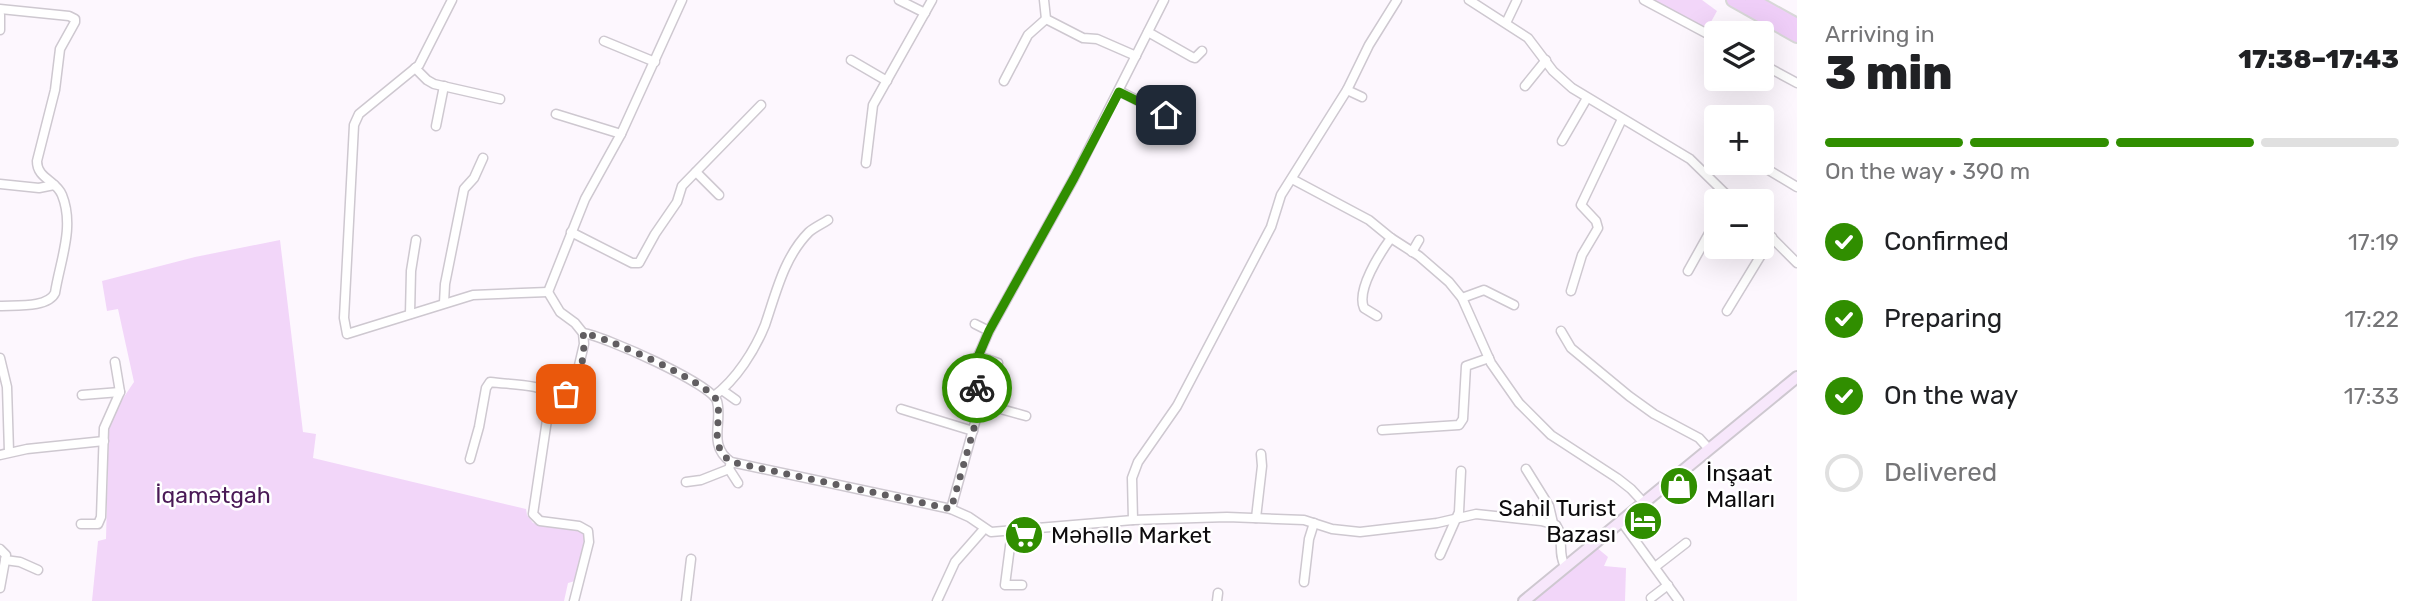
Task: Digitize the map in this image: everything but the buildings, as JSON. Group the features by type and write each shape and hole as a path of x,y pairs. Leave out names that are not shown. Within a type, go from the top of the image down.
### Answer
{"main road":[{"path":"1733,0 1797,36"},
{"path":"1752,0 1797,25"}],"street":[{"path":"452,0 422,61 359,114 354,125 345,325 347,334 444,303 484,294 548,292"},
{"path":"548,292 591,186 621,134 682,0"},
{"path":"899,0 925,13"},
{"path":"866,163 871,140 872,110 932,0"},
{"path":"1044,0 1046,19"},
{"path":"951,509 979,403 974,366 978,355 1074,178 1164,0"},
{"path":"1133,520 1132,478 1138,462 1177,406 1272,227 1279,199 1348,90 1369,45 1397,0"},
{"path":"1469,0 1528,38 1560,78 1587,98 1690,159 1719,189"},
{"path":"1506,23 1517,0"},
{"path":"1644,0 1704,32"},
{"path":"0,9 69,16 75,19 60,49 55,90 37,161 39,172 63,195 68,235 53,298 46,302 0,306"},
{"path":"0,15 0,30"},
{"path":"1046,19 1083,38 1097,39 1136,55"},
{"path":"1004,81 1028,35 1046,19"},
{"path":"1147,32 1192,57 1195,58 1202,51"},
{"path":"604,41 655,62"},
{"path":"851,60 887,81"},
{"path":"1525,86 1546,60"},
{"path":"415,68 427,80 500,99"},
{"path":"1774,71 1797,83"},
{"path":"436,126 444,86"},
{"path":"1348,90 1362,97"},
{"path":"1119,92 1166,115"},
{"path":"1562,141 1587,98"},
{"path":"571,232 632,263 639,263 677,202 682,186 761,104"},
{"path":"556,114 621,134"},
{"path":"1571,291 1582,255 1598,228 1581,205 1622,118"},
{"path":"444,303 445,284 464,189 474,178 483,158"},
{"path":"696,172 719,195"},
{"path":"1774,173 1797,187"},
{"path":"1292,179 1369,220 1450,282 1462,298 1489,358 1511,393 1541,426 1631,489 1644,503"},
{"path":"0,184 39,188 54,185"},
{"path":"738,483 717,438 718,393 755,346 789,261 808,233 828,220"},
{"path":"1377,316 1364,308 1362,298 1371,271 1391,238"},
{"path":"1774,239 1797,263"},
{"path":"410,314 411,271 416,240"},
{"path":"1412,252 1419,240"},
{"path":"1688,271 1704,242"},
{"path":"1727,311 1759,259"},
{"path":"1462,298 1484,290 1514,305"},
{"path":"548,292 560,312 583,333 584,344 577,377 570,391 558,397 548,413 533,513 540,521 579,526 588,531 589,542 574,601"},
{"path":"975,324 989,331"},
{"path":"1561,331 1570,348 1629,396 1654,414 1695,435 1709,449"},
{"path":"583,333 605,338 736,400"},
{"path":"978,355 998,363"},
{"path":"0,358 7,387 4,454 104,441"},
{"path":"1382,430 1460,425 1463,419 1465,369 1469,364 1489,358"},
{"path":"80,524 94,525 100,521 105,425 120,392 115,362"},
{"path":"1524,601 1797,377"},
{"path":"470,459 488,383 532,387 558,397"},
{"path":"570,391 574,411 589,414"},
{"path":"82,395 120,392"},
{"path":"979,403 1026,416"},
{"path":"901,409 973,431"},
{"path":"1256,518 1261,454"},
{"path":"685,482 701,480 730,465 951,509 991,532 1133,520 1256,518 1295,519 1342,530 1370,531 1437,523 1469,514 1553,523"},
{"path":"1526,469 1549,506 1553,523 1560,531 1560,555 1565,566"},
{"path":"1440,555 1458,517 1461,471"},
{"path":"1621,521 1679,601"},
{"path":"1304,582 1310,533 1314,523"},
{"path":"937,601 955,562 984,529"},
{"path":"1012,531 1005,585 1022,585"},
{"path":"1654,567 1686,543"},
{"path":"0,550 4,552 5,560 0,588"},
{"path":"687,601 691,559"},
{"path":"5,560 20,562 38,570"},
{"path":"1651,598 1668,586"}],"green space":[{"path":"1650,0 1702,0 1717,11 1712,21 1704,21 1704,30"},
{"name":"İqamətgah","path":"280,240 303,432 316,434 313,458 526,509 533,523 584,531 586,535 575,581 568,583 564,601 92,601 98,541 106,539 109,419 134,382 118,309 107,311 102,281 195,257"},
{"path":"1596,547 1608,557 1604,566 1626,568 1625,601 1529,601"}],"way so far":[{"path":"566,394 572,389 577,377 584,344 583,333 605,338 710,392 718,405 717,438 722,453 731,462 951,509 978,414 977,388"}],"place":[{"name":"İnşaat Malları","path":"1679,486"},
{"name":"Sahil Turist Bazası","path":"1643,521"},
{"name":"Məhəllə Market","path":"1024,535"}],"route":[{"path":"977,388 974,366 989,331 1119,92 1166,115"}]}
